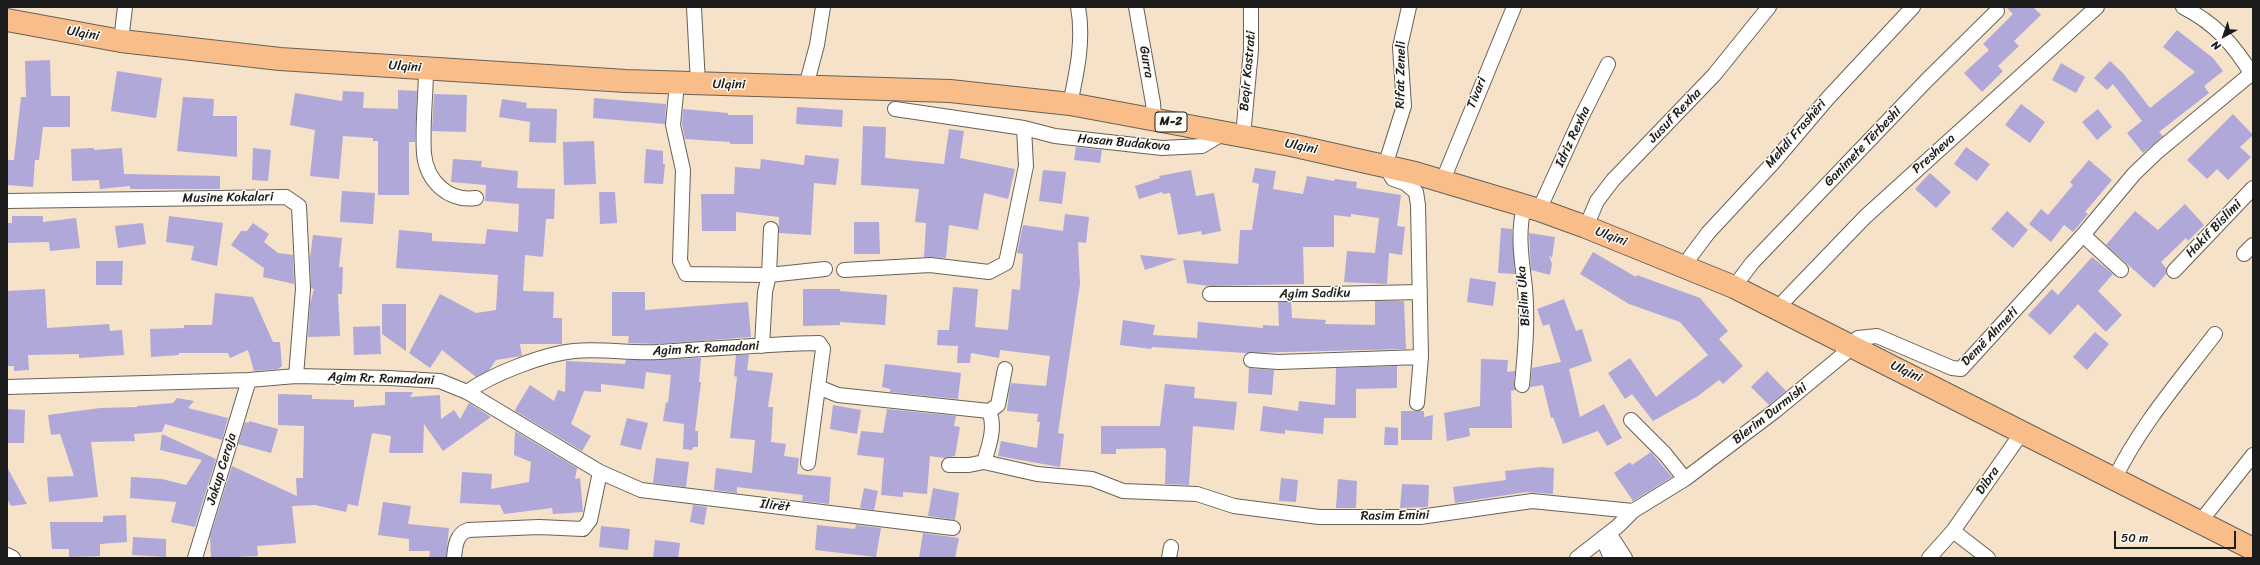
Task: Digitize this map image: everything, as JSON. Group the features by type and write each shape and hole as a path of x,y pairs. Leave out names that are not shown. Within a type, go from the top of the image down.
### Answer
{"main road":[{"name":"Ulqini","path":"7,20 121,41 280,58 688,84 950,91 1070,104 1154,118 1385,166 1443,180 1586,227 1686,266 1734,287 2023,431 2253,549"}],"street":[{"path":"121,41 125,7"},
{"path":"694,7 688,84 673,125 684,170 680,260 686,274 769,275 825,269"},
{"path":"806,86 817,45 823,7"},
{"path":"1070,104 1080,47 1081,23 1078,7"},
{"name":"Gurra","path":"1136,7 1153,103 1154,118"},
{"name":"Beqir Kastrati","path":"1242,136 1251,50 1251,7"},
{"name":"Rifat Zeneli","path":"1385,166 1404,106 1400,47 1409,7"},
{"name":"Tivari","path":"1443,180 1514,7"},
{"name":"Jusuf Rexha","path":"1586,227 1597,201 1613,180 1714,75 1769,7"},
{"name":"Mehdi Frashëri","path":"1686,266 1690,257 1708,233 1772,164 1828,98 1913,7"},
{"name":"Presheva","path":"1780,309 1785,300 1825,257 1865,218 2097,7"},
{"path":"2183,7 2219,30 2230,41 2252,75"},
{"name":"Ganimete Tërbeshi","path":"1734,287 1738,279 1757,257 1926,81 1997,11"},
{"name":"Idriz Rexha","path":"1532,209 1608,64"},
{"path":"426,68 424,156 432,176 441,189 452,196 464,200 476,198"},
{"name":"Demë Ahmeti","path":"1851,345 1858,338 1877,336 1952,368 1961,369 2083,235 2134,174 2158,151 2252,75"},
{"name":"Hasan Budakova","path":"895,109 1024,128 1055,136 1141,146 1184,148 1202,146 1210,143 1217,137 1219,131"},
{"path":"844,270 930,265 990,272 1006,263 1026,166 1024,128"},
{"path":"1385,166 1393,179 1405,183 1416,192 1421,357 1417,403"},
{"name":"Hakif Bislimi","path":"2174,271 2253,188"},
{"name":"Musine Kokalari","path":"7,201 286,197 299,206 303,289 296,376"},
{"name":"Bislim Uka","path":"1522,385 1527,324 1525,287 1521,267 1520,221 1532,209"},
{"path":"762,346 765,292 769,275 771,229"},
{"path":"2083,235 2121,270"},
{"name":"Agim Sadiku","path":"1210,294 1420,292"},
{"path":"2114,478 2122,463 2161,405 2215,334"},
{"name":"Agim Rr. Ramadani","path":"7,387 249,380 296,376 422,379 440,381 467,392 481,382 501,373 559,353 575,351 654,353 819,343 823,349 808,463"},
{"name":"Blerim Durmishi","path":"1577,558 1606,536 1633,511 1685,479 1776,411 1844,354 1851,345"},
{"path":"1251,360 1278,362 1421,357"},
{"path":"818,387 838,395 989,411 998,405 1005,369"},
{"name":"Jakup Ceraja","path":"195,558 249,380"},
{"name":"Ilirët","path":"467,392 600,472 641,490 954,528"},
{"path":"949,465 969,465 984,462 991,438 991,420 989,411"},
{"path":"1631,420 1665,454 1685,479"},
{"name":"Dibra","path":"1929,558 1953,531 2023,431"},
{"path":"2200,522 2253,455"},
{"name":"Rasim Emini","path":"984,462 1037,474 1092,479 1123,491 1197,494 1234,506 1320,517 1420,517 1532,501 1633,511"},
{"path":"454,558 457,541 461,534 468,530 540,527 583,529 590,520 600,472"},
{"path":"1953,531 1988,558"},
{"path":"1606,536 1611,558"},
{"path":"1606,536 1625,558"},
{"path":"7,555 13,558"}],"building":[{"path":"2006,7 2033,7 2041,15 2014,41 2019,46 1998,66 2003,71 1982,92 1964,73 1989,50 1983,44 2013,14"},
{"path":"2177,30 2213,58 2223,71 2204,86 2209,93 2159,132 2163,136 2143,153 2127,133 2142,121 2113,84 2107,90 2094,78 2110,61 2123,73 2150,108 2195,72 2163,47"},
{"path":"50,60 51,96 70,96 70,127 43,127 39,160 35,160 33,187 7,185 7,160 14,160 21,97 26,97 25,61"},
{"path":"2061,63 2085,77 2076,93 2052,80"},
{"path":"117,71 162,78 156,118 111,111"},
{"path":"398,90 417,91 415,142 409,142 409,195 378,195 378,141 373,141 373,138 343,136 339,179 310,176 315,130 290,125 295,93 342,101 343,91 364,92 363,108 398,109"},
{"path":"434,94 467,95 466,132 432,131"},
{"path":"183,97 214,99 213,116 237,116 237,157 177,151"},
{"path":"594,98 666,104 665,124 593,118"},
{"path":"502,99 527,103 526,108 557,109 556,143 529,142 530,122 499,117"},
{"path":"2021,104 2045,122 2030,143 2005,125"},
{"path":"797,107 843,110 842,127 796,124"},
{"path":"683,109 728,113 728,115 753,115 753,144 730,144 730,142 685,139 682,124"},
{"path":"2098,109 2112,127 2097,140 2082,122"},
{"path":"2233,114 2253,135 2240,147 2251,157 2228,180 2217,169 2207,179 2187,160"},
{"path":"863,126 886,127 885,158 944,164 949,129 964,131 960,158 1015,169 1008,199 984,193 978,230 949,225 946,258 924,257 926,223 915,222 919,189 861,185"},
{"path":"594,141 596,184 564,185 563,142"},
{"path":"1076,147 1102,150 1100,163 1074,160"},
{"path":"1966,147 1990,164 1977,181 1954,164"},
{"path":"94,148 94,150 122,148 124,174 220,176 220,189 130,189 130,186 100,189 99,180 72,181 71,149"},
{"path":"253,148 271,150 268,181 252,180"},
{"path":"646,149 663,151 663,164 665,164 663,184 644,183"},
{"path":"805,155 839,159 836,185 814,183 811,235 779,233 779,217 736,212 736,231 702,231 701,194 734,194 735,167 760,169 761,159 804,165"},
{"path":"453,159 482,161 481,167 518,171 517,188 555,189 554,219 546,219 543,257 525,255 523,291 554,292 553,318 562,318 562,344 520,344 522,356 496,360 489,370 476,377 442,350 430,368 409,353 440,294 476,313 496,310 498,275 396,268 399,230 432,233 432,241 485,244 487,229 518,232 519,204 485,201 486,185 451,182"},
{"path":"2089,160 2112,180 2085,212 2088,214 2073,232 2064,225 2051,242 2029,224 2041,209 2048,215 2073,185 2070,182"},
{"path":"1255,168 1276,171 1273,189 1303,194 1307,176 1334,181 1335,179 1357,182 1356,188 1401,195 1397,226 1405,227 1402,255 1389,253 1387,284 1344,282 1347,251 1375,253 1379,218 1351,214 1351,217 1334,215 1334,247 1303,247 1304,284 1209,286 1187,283 1183,260 1238,264 1240,230 1252,230 1259,184 1252,182"},
{"path":"1043,170 1066,172 1062,204 1039,201"},
{"path":"1191,170 1196,196 1214,193 1221,231 1202,235 1201,231 1178,235 1170,193 1163,194 1162,192 1139,199 1135,186 1160,178 1159,176"},
{"path":"1930,173 1951,192 1936,208 1915,189"},
{"path":"342,191 375,193 373,224 340,222"},
{"path":"599,192 615,192 617,223 600,224"},
{"path":"2185,204 2204,225 2188,241 2186,238 2161,262 2166,268 2166,274 2154,288 2106,245 2135,211 2158,230"},
{"path":"2007,211 2028,230 2013,248 1991,229"},
{"path":"1065,214 1089,217 1086,243 1078,242 1080,284 1058,433 1064,434 1060,467 998,456 1001,441 1037,448 1040,422 1037,422 1038,414 1007,411 1009,392 1011,383 1046,386 1050,356 1000,350 999,358 971,353 970,363 957,363 958,346 937,345 938,330 949,330 953,287 978,289 975,327 1008,330 1012,289 1020,290 1023,254 1017,253 1023,225 1063,231"},
{"path":"12,216 43,216 43,222 76,218 80,248 50,251 49,242 7,243 7,223 12,223"},
{"path":"169,216 223,223 217,266 191,260 194,246 166,242"},
{"path":"854,222 879,222 880,254 854,254"},
{"path":"143,223 146,244 118,248 115,226"},
{"path":"253,223 269,234 264,242 278,253 293,255 294,284 263,277 264,268 231,245 241,231 247,231"},
{"path":"1501,228 1512,229 1515,274 1498,273"},
{"path":"1529,233 1555,237 1552,258 1549,255 1552,264 1550,275 1531,270"},
{"path":"313,235 342,238 339,267 343,267 342,294 338,294 340,336 308,337 310,304 314,289 311,288 310,258"},
{"path":"1593,252 1636,277 1637,275 1700,298 1728,331 1719,339 1743,366 1723,384 1719,380 1698,396 1653,421 1632,394 1625,399 1608,373 1630,358 1656,397 1708,355 1680,322 1629,304 1580,274"},
{"path":"1140,255 1177,259 1145,270"},
{"path":"2092,257 2113,274 2098,291 2122,315 2106,332 2078,304 2050,335 2028,315 2052,289 2058,295"},
{"path":"96,261 123,261 122,285 96,285"},
{"path":"1470,278 1496,282 1493,306 1467,302"},
{"path":"45,289 47,328 109,324 110,331 122,330 124,355 79,358 79,354 28,355 29,370 14,371 14,366 7,366 7,291"},
{"path":"803,289 840,289 840,291 887,295 885,325 840,322 840,325 803,326"},
{"path":"612,292 645,292 645,310 748,302 751,337 659,344 628,343 629,336 612,336"},
{"path":"215,293 253,297 273,342 280,342 282,366 278,369 254,371 248,350 230,358 228,353 179,353 179,355 151,357 150,329 184,328 184,325 212,325"},
{"path":"1564,299 1576,331 1582,329 1592,361 1569,369 1580,417 1604,404 1622,438 1607,446 1598,431 1563,444 1553,417 1551,418 1543,385 1530,387 1532,368 1561,362 1549,324 1543,326 1537,309"},
{"path":"1375,301 1404,301 1406,349 1246,353 1152,347 1151,349 1120,345 1123,320 1155,325 1153,335 1197,338 1198,322 1263,328 1263,325 1279,326 1278,302 1291,302 1292,318 1326,320 1325,324 1375,325"},
{"path":"382,304 406,304 406,351 382,334"},
{"path":"380,326 381,354 354,355 353,327"},
{"path":"2095,332 2109,344 2087,370 2073,357"},
{"path":"736,355 749,355 747,370 773,373 768,407 773,407 771,442 786,444 784,456 799,458 797,474 831,477 829,504 802,501 803,495 737,487 737,493 714,490 716,468 752,473 755,440 730,438 737,377 734,376"},
{"path":"701,358 699,382 701,382 695,431 698,431 698,447 693,447 692,450 683,449 684,424 663,421 666,402 668,403 671,375 646,372 644,389 601,384 601,392 584,391 571,424 591,436 582,451 515,411 530,385 554,401 558,390 565,392 566,361 625,364 626,360"},
{"path":"1481,359 1508,360 1507,372 1515,371 1514,385 1516,390 1511,391 1512,428 1469,428 1470,436 1447,441 1444,413 1480,406"},
{"path":"885,364 961,373 958,399 890,392 890,389 882,387"},
{"path":"1397,366 1397,388 1356,389 1356,418 1324,418 1323,434 1285,430 1285,434 1260,431 1263,406 1298,411 1299,401 1335,405 1336,368"},
{"path":"1249,368 1274,370 1272,395 1248,393"},
{"path":"1767,371 1786,391 1769,405 1751,387"},
{"path":"1165,384 1195,387 1194,398 1237,402 1234,430 1193,426 1189,485 1165,484 1166,450 1164,448 1116,449 1116,454 1101,454 1101,426 1160,426"},
{"path":"385,392 413,392 410,397 440,395 441,419 454,410 460,419 469,403 491,417 443,451 424,424 423,453 389,453 391,436 372,433 358,506 348,504 346,512 315,505 292,506 296,543 257,546 258,556 211,558 210,537 232,466 297,496 296,478 303,478 304,426 278,425 278,394 312,395 312,399 354,400 354,407 385,405"},
{"path":"177,398 194,401 188,408 228,418 222,440 165,424 162,432 134,434 135,441 91,442 98,497 49,502 47,477 74,476 60,434 51,435 48,415 100,408 137,407 173,403"},
{"path":"833,405 861,410 857,434 830,429"},
{"path":"7,409 25,410 24,443 7,443"},
{"path":"887,409 956,416 954,426 960,427 955,456 944,458 930,456 927,494 903,492 903,497 881,495 884,458 857,455 861,431 883,433"},
{"path":"1401,411 1424,411 1424,417 1433,415 1432,440 1401,440"},
{"path":"627,418 648,423 641,450 620,445"},
{"path":"249,421 278,429 271,453 238,444 245,422 249,423"},
{"path":"1385,427 1398,428 1398,445 1384,445"},
{"path":"515,431 577,468 575,479 580,478 583,512 553,514 552,508 504,514 500,505 460,503 462,472 492,474 491,489 529,482 531,462 514,455"},
{"path":"162,434 216,459 195,527 171,522 176,502 130,498 131,477 162,479 186,485 202,460 160,450"},
{"path":"1651,452 1672,477 1633,501 1614,473 1630,462 1632,465"},
{"path":"656,458 689,462 686,487 653,483"},
{"path":"7,467 27,504 11,506 7,499"},
{"path":"1541,467 1554,468 1553,494 1526,492 1455,503 1453,487 1506,480 1505,471"},
{"path":"1281,478 1298,480 1296,502 1279,501"},
{"path":"1338,479 1357,481 1356,508 1336,508"},
{"path":"1402,484 1429,485 1428,507 1400,508"},
{"path":"864,488 878,491 874,510 860,508"},
{"path":"933,488 959,493 955,520 928,516"},
{"path":"383,502 411,506 408,524 449,528 446,558 429,558 430,551 409,551 409,539 378,535"},
{"path":"693,505 707,507 704,525 690,522"},
{"path":"126,515 127,542 100,544 100,556 69,557 69,549 52,549 50,522 103,522 103,516"},
{"path":"817,525 855,529 856,525 881,528 876,557 815,550"},
{"path":"601,526 630,529 628,550 599,547"},
{"path":"923,533 959,538 955,558 919,558"},
{"path":"133,537 166,539 166,557 132,555"},
{"path":"655,540 680,543 678,558 653,558"}]}
